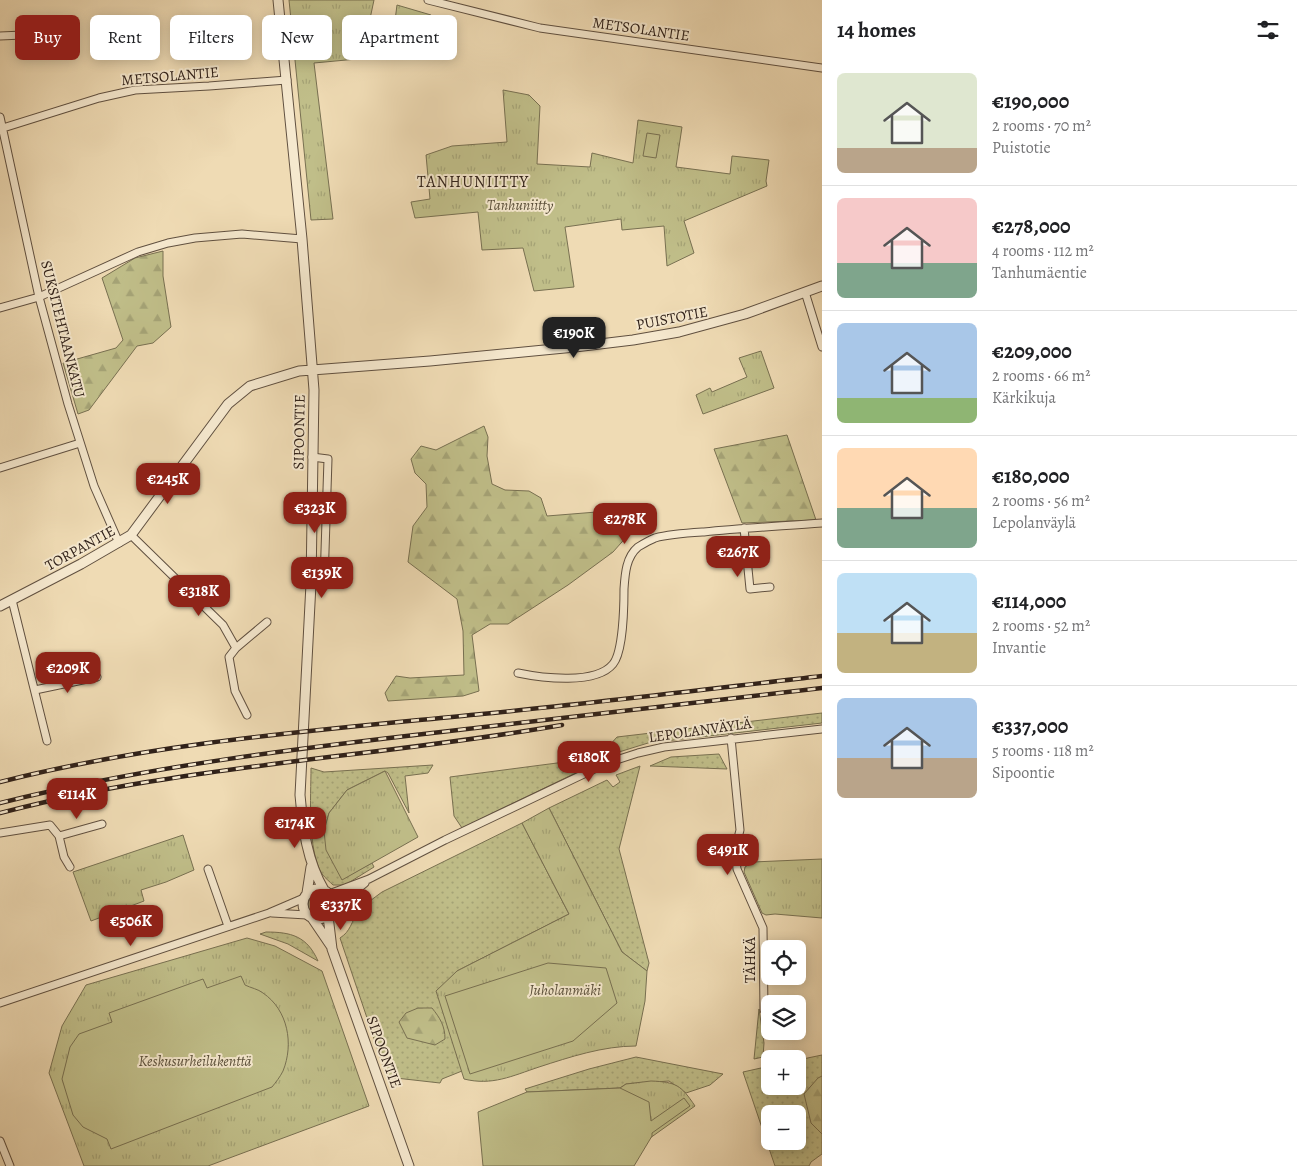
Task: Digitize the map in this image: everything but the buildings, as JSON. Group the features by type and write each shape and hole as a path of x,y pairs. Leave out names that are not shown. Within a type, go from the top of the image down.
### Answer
{"street":[{"name":"SIPOONTIE","path":"278,0 313,370 311,584 300,795 303,829 311,864 326,892"},
{"name":"METSOLANTIE","path":"428,0 540,28 822,68"},
{"path":"0,36 15,35"},
{"name":"METSOLANTIE","path":"1,129 99,98 135,90 287,80"},
{"name":"SUKSITEHTAANKATU","path":"0,117 1,129 39,297 80,444 94,486 119,543"},
{"path":"0,308 39,297 138,252 168,243 195,238 242,234 302,239"},
{"name":"PUISTOTIE","path":"313,370 430,361 633,340 716,324 822,286"},
{"path":"806,292 822,347"},
{"name":"TORPANTIE","path":"0,606 131,535 228,404 250,386 299,371 313,370"},
{"path":"0,468 80,444"},
{"path":"312,458 328,459 324,582 330,583"},
{"path":"518,673 537,677 564,678 598,675 614,664 620,645 625,573 630,556 653,538 744,528 822,523"},
{"path":"744,528 750,589 770,587"},
{"path":"131,535 223,625 236,648"},
{"path":"12,600 47,741"},
{"path":"246,715 235,691 229,657 236,648 267,622"},
{"path":"35,690 97,677"},
{"name":"LEPOLANVÄYLÄ","path":"326,892 369,879 607,762 664,747 822,729"},
{"name":"TÄHKÄ","path":"731,738 740,830 735,850 736,862 737,869 763,928 764,995"},
{"path":"59,836 102,824"},
{"path":"0,833 50,825 59,836 64,857 70,867"},
{"name":"SIPOONTIE","path":"306,896 311,864"},
{"path":"208,869 228,926"},
{"name":"LEPOLANVÄYLÄ","path":"330,913 369,879"},
{"path":"0,1003 269,913 318,889 326,892 332,899 330,913 318,919 309,916 269,913"},
{"path":"306,896 303,904 309,916"},
{"name":"SIPOONTIE","path":"330,913 332,949"},
{"name":"SIPOONTIE","path":"309,916 332,949 409,1166"},
{"path":"0,1141 10,1166"}],"green space":[{"path":"289,0 374,0 371,15 342,15 342,60 346,60 314,63 333,219 311,220 295,60 332,60 332,15 290,15"},
{"path":"397,5 431,15 396,15"},
{"name":"Tanhuniitty","path":"503,90 529,95 540,106 537,164 590,167 592,153 633,163 638,120 682,127 676,167 730,174 732,156 769,160 767,186 684,221 694,253 667,266 664,226 622,230 621,219 565,227 574,287 534,291 523,248 482,250 478,212 415,218 411,202 430,199 426,155 452,146 507,142"},
{"path":"647,133 660,135 656,158 643,156"},
{"path":"163,251 163,276 171,327 153,343 137,346 89,410 78,414 63,363 116,348 123,340 102,278 135,258"},
{"path":"761,351 774,388 703,414 696,395 710,388 712,392 747,377 739,358"},
{"path":"484,426 488,437 487,456 492,484 505,490 529,491 541,498 547,516 609,511 629,534 613,552 568,585 508,624 490,624 472,635 479,691 463,696 388,701 385,693 396,676 410,678 464,675 463,631 457,599 408,562 413,526 427,507 426,484 415,473 411,459 421,446 436,450"},
{"path":"787,435 816,520 742,523 714,449"},
{"path":"822,713 822,723 648,743 619,752 608,747 617,737"},
{"path":"719,754 727,769 650,766 671,757"},
{"path":"580,760 586,768 462,828 454,816 450,777"},
{"path":"433,765 428,773 405,776 409,813 388,773 385,771 347,790 329,813 324,831 342,879 372,863 374,867 345,885 333,885 322,874 314,851 311,822 311,768 324,772"},
{"path":"640,766 619,849 649,963 647,971 622,952 549,808 607,780 613,787 620,782 616,775"},
{"path":"385,771 418,837 342,880 326,850 324,831 329,813 347,790"},
{"name":"Juholanmäki","path":"549,808 622,952 647,971 645,1001 636,1046 624,1046 587,1053 493,1081 464,1079 436,991 457,971 569,914 522,823"},
{"path":"522,823 569,914 457,971 437,991 462,1071 442,1079 440,1083 387,1077 340,938 349,929 358,912 382,892"},
{"path":"183,835 194,870 141,890 144,901 91,921 73,872"},
{"path":"822,859 822,918 766,915 762,913 744,872 745,867 753,862"},
{"path":"318,895 325,898 328,905 325,912 318,915 311,912 308,905 311,898"},
{"path":"266,932 283,933 297,937 309,946 318,961 288,944 260,934"},
{"name":"Keskusurheilukenttä","path":"247,938 275,946 322,971 369,1106 208,1166 84,1166 49,1073 62,1026 86,985"},
{"path":"548,963 606,968 617,1003 573,1041 470,1074 445,996"},
{"path":"241,976 245,985 261,992 271,1000 283,1018 286,1028 288,1050 286,1061 282,1073 272,1087 111,1149 107,1139 83,1127 73,1115 62,1079 70,1047 79,1034 112,1022 109,1013 203,979 207,988"},
{"path":"418,1008 432,1008 442,1022 445,1039 435,1045 407,1038 399,1022 406,1013"},
{"path":"759,1009 764,1050 761,1050 761,1057 754,1059"},
{"path":"822,1055 822,1154 811,1162 809,1166 775,1166 770,1150 806,1150 806,1105 761,1105 761,1125 743,1072 761,1068 761,1095 806,1095 806,1058"},
{"path":"636,1057 723,1074 710,1085 686,1093 669,1081 626,1084 620,1088 527,1092 525,1089 589,1069"},
{"path":"822,1076 822,1134 811,1123 804,1095 818,1078"},
{"path":"651,1081 666,1082 677,1086 686,1093 695,1106 629,1153 595,1105 626,1084"},
{"path":"620,1088 649,1102 651,1121 684,1098 690,1106 652,1133 634,1166 483,1166 478,1112 527,1092"}],"railway":[{"path":"0,782 59,768 119,757 240,739 822,676"},
{"path":"0,803 109,779 274,752 822,688"},
{"path":"0,813 146,782 464,740 562,725"}],"district":[{"name":"TANHUNIITTY","path":"473,182"}]}
